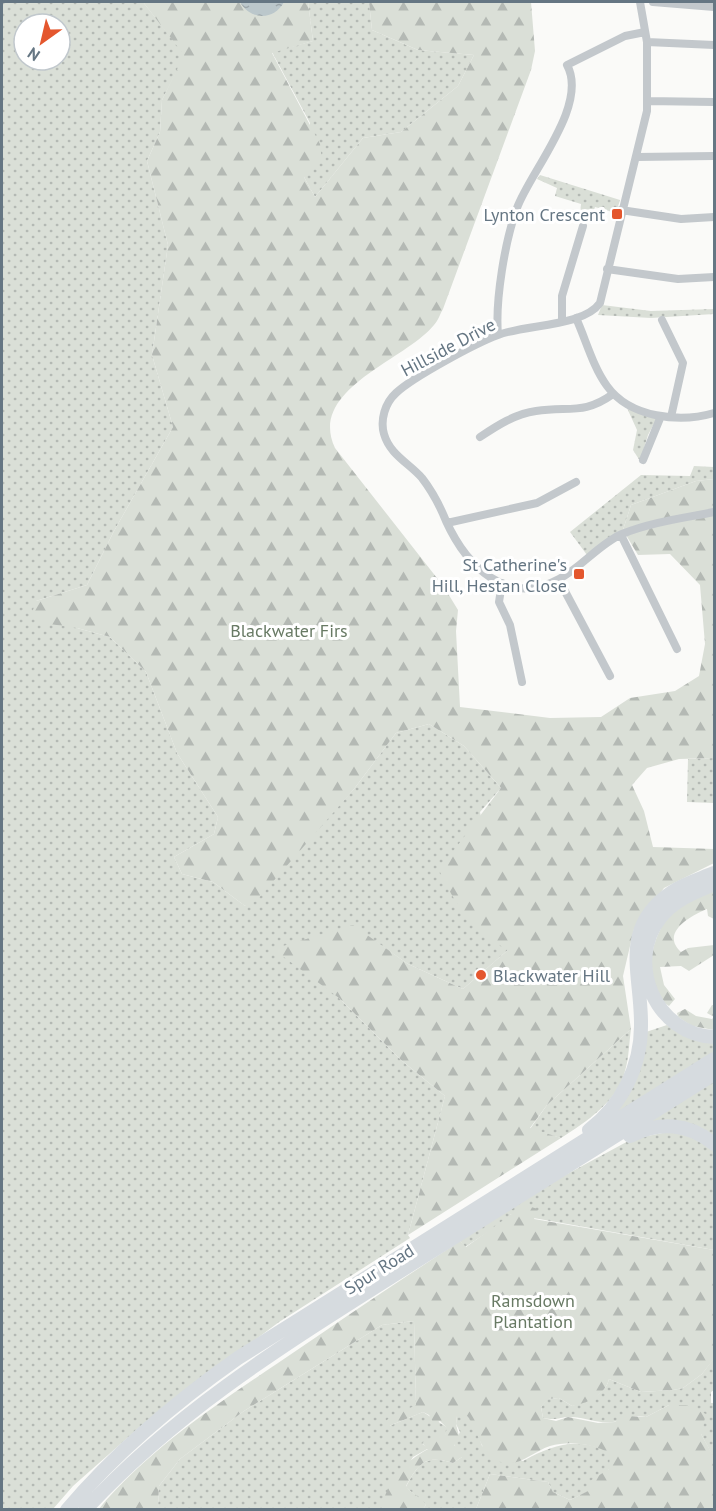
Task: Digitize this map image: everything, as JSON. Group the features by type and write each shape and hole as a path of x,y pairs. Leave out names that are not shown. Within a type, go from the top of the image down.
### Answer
{"highway":[{"path":"555,1159 605,1116 621,1095 632,1074 641,1027 634,956 643,925 655,907 672,891 714,873"},
{"path":"714,884 683,898 667,910 652,931 644,957 649,988 662,1012 692,1033 714,1037"},
{"name":"Spur Road","path":"67,1509 114,1460 204,1382 714,1059"},
{"name":"Spur Road","path":"85,1509 180,1419 256,1362 714,1074"},
{"path":"571,1165 640,1131 661,1126 688,1129 714,1144"}],"street":[{"name":"Hillside Drive","path":"640,2 647,42 647,101 637,157 621,210 598,306 576,318 498,334 469,349 396,393 384,413 383,430 388,444 398,458 427,485 465,556 488,577 502,583 539,586 559,580 621,535 668,521 714,512"},
{"path":"653,2 714,7"},
{"path":"498,334 496,312 516,212 559,131 571,88 570,71 567,65 625,36 645,32"},
{"path":"647,42 714,45"},
{"path":"647,101 714,102"},
{"path":"637,157 714,156"},
{"path":"621,210 681,219 714,217"},
{"path":"562,321 562,296 583,226"},
{"path":"607,270 678,279 714,277"},
{"path":"576,318 604,382 613,394 633,408 671,417 703,416 714,413"},
{"path":"662,320 683,363 671,417"},
{"path":"480,437 503,422 520,415 550,409 590,408 613,394"},
{"path":"643,460 661,416"},
{"path":"447,523 537,504 576,482"},
{"path":"621,535 676,649"},
{"path":"559,580 610,675"},
{"path":"502,583 499,602 510,625 522,682"}],"green space":[{"path":"2,2 143,2 185,55 162,100 160,132 147,161 168,245 152,355 173,427 114,531 87,585 36,601 77,628 110,637 146,672 177,753 218,817 214,834 174,857 182,874 213,882 245,906 354,789 396,733 429,724 464,746 501,788 480,812 508,950 463,989 408,964 353,926 339,998 401,1060 445,1096 408,1235 410,1238 279,1322 142,1425 73,1486 53,1509 2,1510"},
{"name":"Blackwater Firs","path":"143,2 308,2 313,41 272,53 320,144 322,161 304,177 315,197 363,138 401,132 458,86 474,55 418,50 372,30 369,2 531,2 535,51 531,70 443,309 435,323 421,338 347,392 335,409 330,427 335,448 444,587 458,610 456,631 460,707 550,718 601,717 630,698 675,691 699,676 705,644 700,585 670,554 638,555 623,530 631,505 696,481 714,479 714,758 679,759 647,768 632,785 644,811 653,847 714,849 714,863 664,888 634,929 623,976 631,1029 547,1105 530,1128 561,1138 408,1235 445,1096 401,1060 339,998 273,949 353,925 408,964 463,989 508,950 484,934 466,916 439,870 501,788 464,746 429,724 396,733 354,789 256,901 245,906 213,882 182,874 174,857 214,834 218,817 177,753 146,672 110,637 77,628 43,623 32,613 36,601 87,585 114,531 173,427 152,355 168,245 147,161 160,132 162,100 184,55"},
{"path":"308,2 369,2 372,30 418,50 474,55 458,86 401,132 363,138 315,197 304,177 310,123 272,52 313,41"},
{"path":"540,175 620,200 616,213 595,207 591,219 580,216 581,204 555,196 557,188 537,179"},
{"path":"602,305 651,311 714,309 714,314 651,318 598,315"},
{"path":"627,408 657,418 648,435 640,461 633,450 637,430"},
{"path":"694,466 714,467 714,479 696,481 631,505 623,530 587,555 570,532 641,475 690,476"},
{"path":"714,758 714,803 687,802 688,759"},
{"path":"714,889 714,919 708,916 707,909 700,912 680,926 674,938 675,945 681,952 688,948 714,945 714,955 689,971 681,966 660,967 664,985 675,999 669,1006 659,998 653,987 651,974 651,960 659,932 665,920 677,907"},
{"path":"714,1005 714,1017 707,1013"},
{"path":"685,1009 696,1016 712,1019 714,1017 714,1030 692,1026 678,1017 677,1013"},
{"path":"667,1025 684,1035 714,1041 714,1054 614,1116 646,1032"},
{"path":"631,1029 627,1061 621,1082 616,1092 600,1110 561,1138 530,1129 547,1105"},
{"path":"714,1080 714,1138 647,1122"},
{"path":"678,1130 714,1149 714,1250 511,1214 508,1219 465,1247 460,1241 532,1193 632,1139"},
{"name":"Ramsdown Plantation","path":"524,1205 538,1209 534,1219 714,1250 713,1360 702,1374 683,1388 641,1392 609,1379 600,1394 584,1403 572,1406 559,1398 548,1399 541,1407 543,1418 556,1421 568,1417 598,1423 615,1422 624,1416 646,1417 669,1405 686,1405 706,1414 701,1434 714,1457 714,1509 476,1509 490,1474 548,1482 553,1492 570,1500 588,1491 590,1481 609,1469 610,1453 589,1445 565,1443 550,1446 523,1460 502,1462 494,1459 485,1450 467,1416 457,1416 456,1424 460,1440 454,1445 463,1451 462,1457 453,1463 430,1460 424,1463 415,1471 406,1486 424,1502 426,1505 423,1509 382,1509 392,1481 398,1473 411,1460 428,1449 422,1443 436,1435 445,1435 447,1428 440,1421 434,1424 429,1415 423,1412 389,1426 383,1424 389,1418 416,1405 414,1321 382,1325 244,1411 180,1459 159,1486 158,1508 98,1510 117,1488 160,1448 206,1413 460,1241 466,1247"},
{"path":"414,1321 416,1405 389,1426 423,1412 448,1428 445,1436 422,1444 429,1448 413,1457 382,1509 153,1510 158,1507 159,1486 180,1459 244,1411 382,1325"},
{"path":"714,1358 714,1390 711,1392 711,1403 714,1403 714,1458 701,1434 669,1405 646,1417 633,1417 613,1422 576,1417 543,1418 541,1407 547,1399 559,1398 572,1406 600,1393 609,1379 641,1392 683,1388 702,1374"},
{"path":"457,1416 467,1416 475,1425 482,1446 523,1461 545,1450 566,1444 576,1444 598,1447 610,1452 610,1468 589,1491 570,1500 553,1492 548,1482 490,1474 476,1509 423,1509 426,1505 406,1487 419,1466 429,1460 453,1463 462,1457 454,1444 460,1432 456,1424"}],"water":[{"path":"240,2 284,2 274,13 262,16 250,12"}],"place":[{"name":"Lynton Crescent","path":"617,214"},
{"name":"St Catherine's Hill, Hestan Close","path":"579,574"},
{"name":"Blackwater Hill","path":"481,975"}]}
